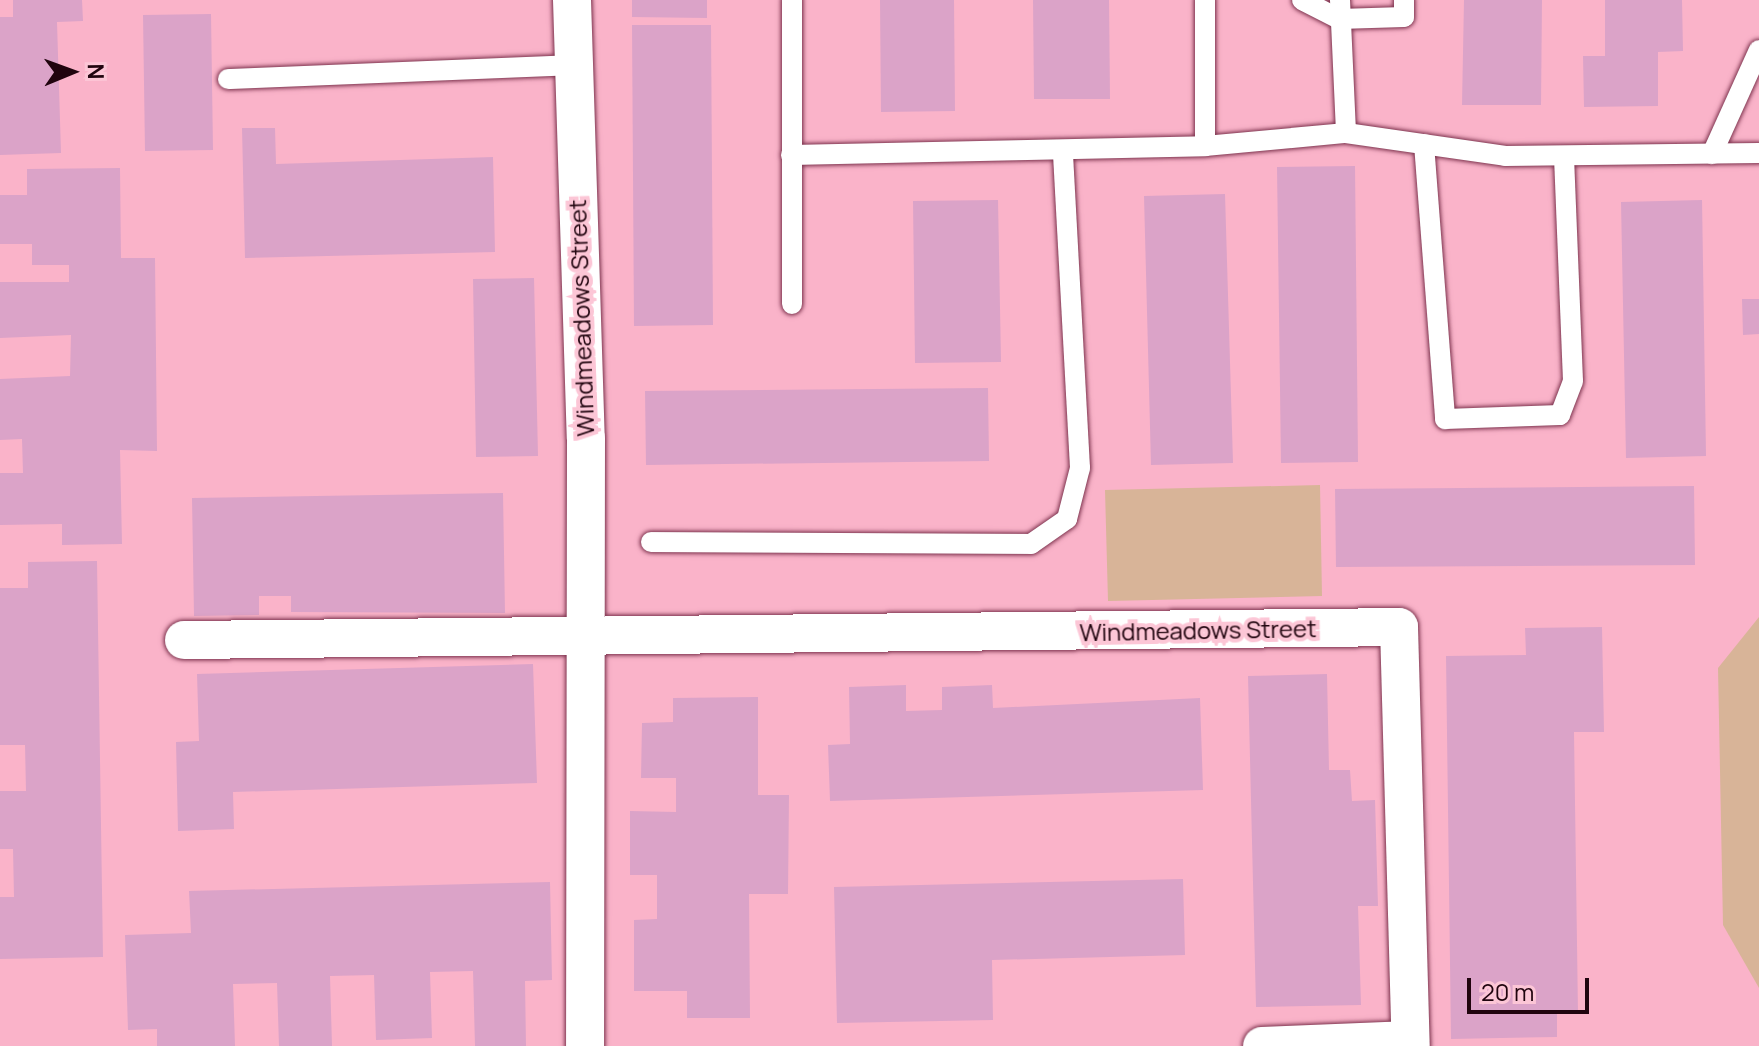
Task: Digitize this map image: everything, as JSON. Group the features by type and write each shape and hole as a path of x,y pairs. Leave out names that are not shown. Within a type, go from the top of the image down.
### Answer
{"street":[{"name":"Windmeadows Street","path":"572,0 586,438 585,1046"},
{"name":"Windmeadows Street","path":"184,640 1399,627 1410,1043 1262,1046"}],"lane":[{"path":"792,0 792,304"},
{"path":"1205,0 1205,146"},
{"path":"1302,0 1340,10 1404,17 1404,0"},
{"path":"1340,10 1346,133"},
{"path":"1712,154 1759,50"},
{"path":"228,79 572,65"},
{"path":"791,155 1205,146 1346,133 1505,156 1759,153"},
{"path":"1424,144 1445,419 1560,415 1573,381 1564,156"},
{"path":"651,542 1031,544 1067,519 1080,468 1063,150"}],"shaded area":[{"path":"1320,485 1322,596 1108,601 1105,490"},
{"path":"1759,617 1759,988 1723,925 1718,668"}],"building":[{"path":"13,0 82,0 83,21 57,22 61,153 0,155 0,17 13,17"},
{"path":"632,0 707,0 707,18 632,17"},
{"path":"880,0 954,0 955,111 881,112"},
{"path":"1033,0 1109,0 1110,99 1034,99"},
{"path":"1464,0 1542,0 1541,105 1462,105"},
{"path":"1605,0 1682,0 1683,51 1658,52 1658,106 1584,107 1583,56 1605,56"},
{"path":"211,14 213,150 145,151 143,15"},
{"path":"632,25 711,25 713,325 634,326"},
{"path":"242,128 275,128 276,164 493,157 495,252 245,258"},
{"path":"1355,166 1358,462 1281,463 1277,167"},
{"path":"120,168 121,258 155,258 157,451 120,450 122,544 62,545 62,524 0,525 0,473 23,473 22,439 0,440 0,379 70,376 71,335 0,338 0,282 69,282 69,265 32,265 32,244 0,244 0,195 27,195 27,169"},
{"path":"1225,194 1233,463 1151,465 1144,196"},
{"path":"998,200 1001,362 915,363 913,201"},
{"path":"1702,200 1706,456 1626,458 1621,202"},
{"path":"534,278 538,456 476,457 473,279"},
{"path":"1742,299 1759,299 1759,334 1743,335"},
{"path":"988,388 989,461 646,465 645,391"},
{"path":"1694,486 1695,565 1336,567 1335,489"},
{"path":"503,493 505,613 291,612 291,596 259,596 259,615 194,616 192,498"},
{"path":"97,561 103,957 0,959 0,897 14,897 13,849 0,849 0,791 26,791 25,745 0,745 0,588 28,588 28,562"},
{"path":"1602,627 1604,732 1574,732 1578,1013 1557,1013 1557,1037 1451,1039 1446,656 1526,655 1525,628"},
{"path":"533,664 537,783 233,792 234,829 178,831 176,742 199,741 197,674"},
{"path":"1327,674 1329,770 1350,770 1352,801 1375,800 1378,906 1358,906 1361,1005 1256,1007 1248,676"},
{"path":"906,685 906,711 942,710 942,687 992,685 993,708 1200,698 1203,790 830,801 828,745 850,744 849,687"},
{"path":"758,697 758,795 789,795 788,894 749,894 750,1018 687,1018 687,991 634,991 634,920 657,919 657,875 630,875 630,811 676,812 676,778 641,778 642,723 673,722 673,698"},
{"path":"1183,879 1185,955 992,960 993,1020 837,1023 834,887"},
{"path":"550,882 552,980 525,981 526,1046 475,1046 473,971 430,972 432,1038 376,1040 374,975 330,976 332,1046 279,1046 277,983 233,984 235,1046 157,1046 157,1029 128,1030 125,935 191,933 189,891"}]}
